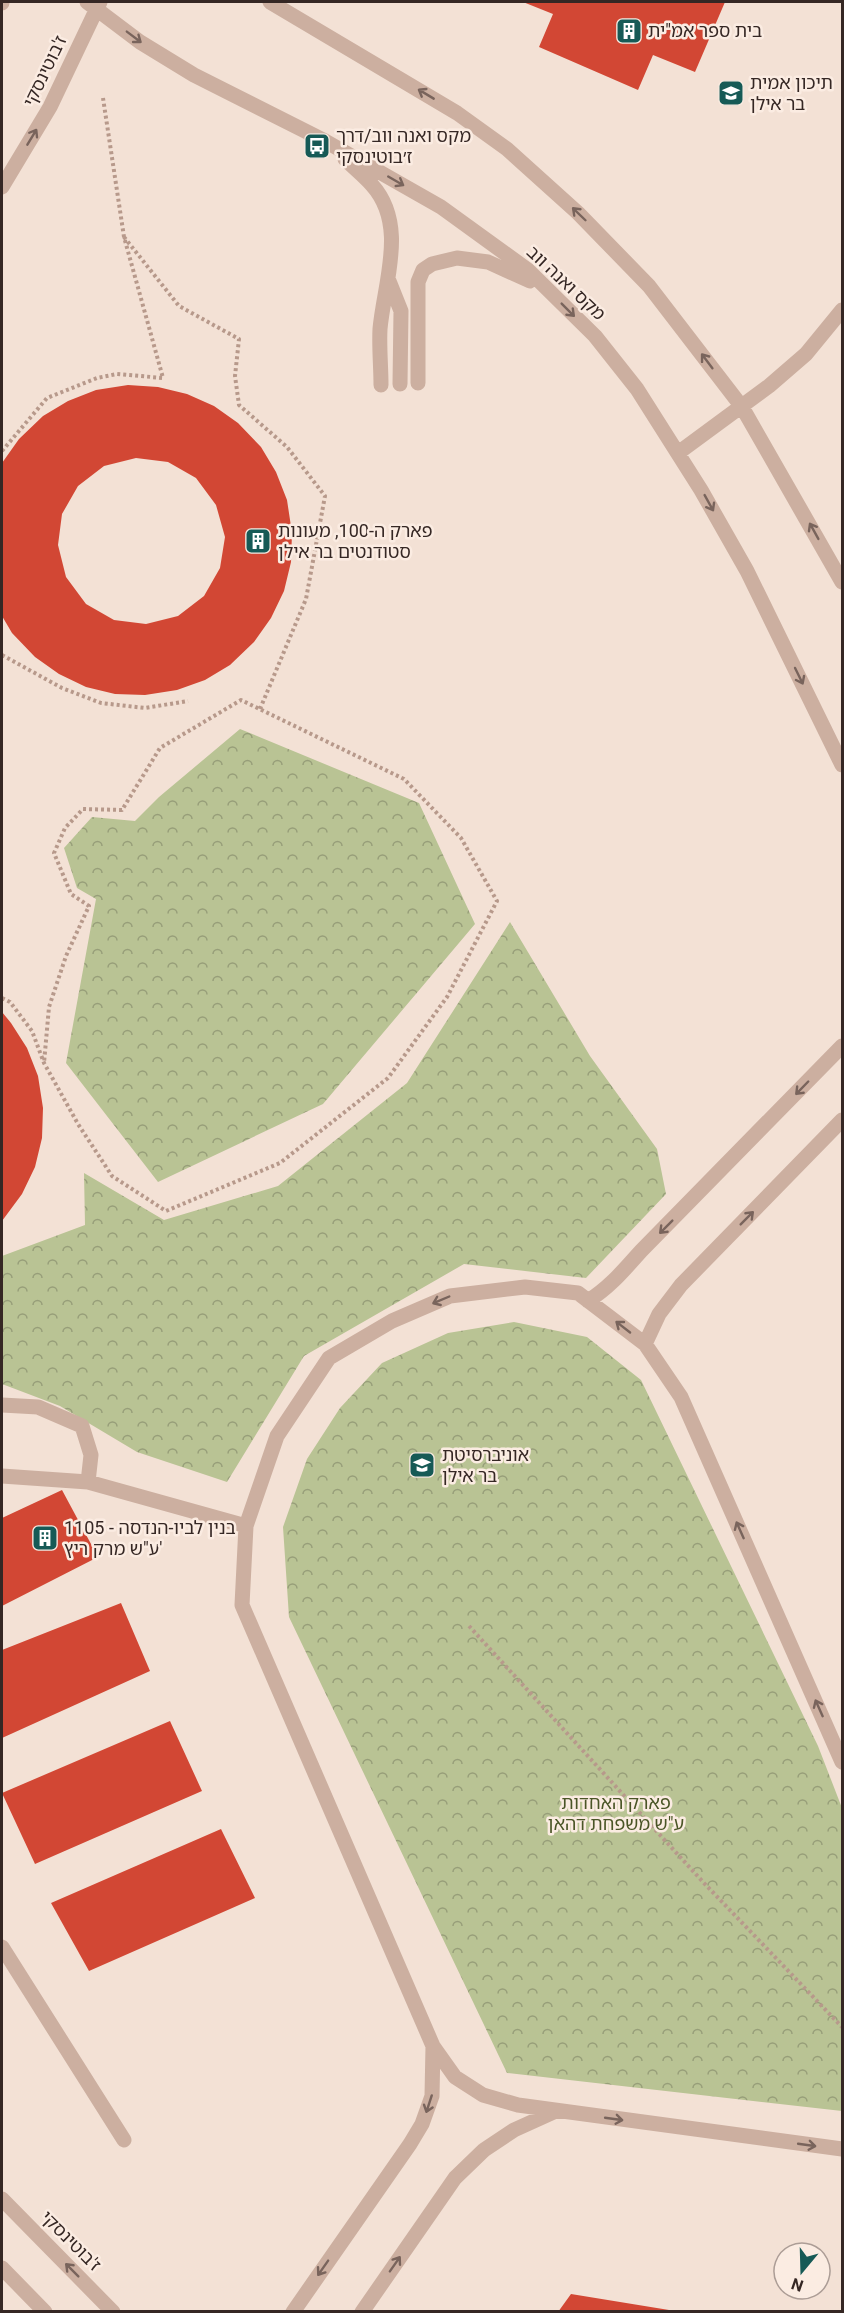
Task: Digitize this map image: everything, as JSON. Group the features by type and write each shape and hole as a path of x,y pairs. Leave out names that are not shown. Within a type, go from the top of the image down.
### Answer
{"street":[{"path":"270,2 457,113 507,149 578,213 649,286 742,407 843,582"},
{"name":"מקס ואנה ווב","path":"95,4 140,42 194,75 325,141 441,207 528,270 595,336 637,389 678,453 747,571 843,765"},
{"name":"ז'בוטינסקי","path":"2,187 50,107 95,4"},
{"path":"325,141 374,186 385,208 392,242 389,281 380,329 381,385"},
{"path":"401,311 423,270 432,264 457,258 488,262 515,273 552,294"},
{"path":"389,281 401,311 400,384"},
{"path":"418,282 418,383"},
{"path":"678,453 742,407 806,354 843,310"},
{"path":"588,1300 604,1291 618,1278 641,1251 843,1046"},
{"path":"645,1344 659,1314 681,1285 843,1120"},
{"path":"843,1762 681,1397 645,1344 578,1293 525,1287 450,1296 392,1321 329,1358 277,1436 246,1526 242,1605 433,2046 455,2077 483,2095 518,2105 843,2149"},
{"path":"2,1405 38,1407 82,1426 91,1455 88,1482"},
{"path":"2,1476 88,1482 246,1526"},
{"path":"2,1947 124,2140"},
{"path":"293,2312 422,2124 432,2096 433,2046"},
{"path":"362,2312 455,2178 484,2150 514,2130 556,2111"},
{"name":"ז'בוטינסקי","path":"2,2199 113,2312"},
{"path":"2,2268 45,2312"}],"path":[{"path":"2,452 47,398 98,378 117,374 164,378 124,237 102,98"},
{"path":"124,237 179,306 239,339 235,376 239,405 287,447 325,496 306,599 260,709"},
{"path":"2,655 62,688 101,703 145,708 188,701"},
{"path":"2,998 10,1002 32,1031 45,1063 78,1124 112,1176 166,1211 280,1163 388,1078 447,997 497,901 461,838 404,779 241,700 160,748 122,810 83,809 65,828 54,853 70,894 89,906 66,956 49,1006 45,1063"},
{"path":"469,1626 703,1882 843,2027"}],"green space":[{"path":"240,729 419,803 475,924 323,1104 158,1182 66,1063 96,899 77,888 64,848 92,817 135,821 159,797"},
{"path":"510,922 590,1056 657,1149 666,1194 586,1278 464,1264 304,1356 227,1482 137,1452 60,1406 2,1384 2,1256 85,1225 84,1173 164,1220 278,1186 407,1083"},
{"name":"פארק האחדות ע\"ש משפחת דהאן","path":"514,1322 587,1337 641,1380 818,1746 842,1808 842,2111 507,2073 289,1617 283,1527 307,1459 340,1408 382,1363 448,1333"}],"building":[{"name":"בית ספר אמ\"ית","path":"523,2 725,2 695,72 653,55 638,90 539,47 553,14"},
{"name":"פארק ה-100, מעונות סטודנטים בר אילן","path":"128,385 158,387 187,394 214,406 238,423 261,447 276,472 287,500 292,533 291,562 284,591 271,618 254,642 230,665 205,680 177,690 145,695 115,694 86,687 59,674 35,657 12,633 2,616 2,463 19,439 43,416 68,401 96,390","holes":["136,458 168,462 196,478 216,505 225,537 220,568 204,596 178,616 146,624 114,620 86,604 66,577 58,545 62,514 78,486 104,466"]},
{"path":"2,1012 27,1048 38,1076 43,1108 42,1138 35,1167 22,1194 2,1221"},
{"name":"1105 - בנין לביו-הנדסה ע\"ש מרק ריץ'","path":"62,1490 98,1557 2,1606 2,1518"},
{"path":"121,1603 150,1671 2,1738 2,1650"},
{"path":"170,1721 202,1791 35,1864 2,1793"},
{"path":"221,1829 255,1898 89,1971 51,1903"},
{"path":"571,2294 669,2310 669,2312 558,2312"}],"place":[{"name":"בית ספר אמ\"ית","path":"629,31"},
{"name":"תיכון אמית בר אילן","path":"731,93"},
{"name":"מקס ואנה ווב/דרך ז׳בוטינסקי","path":"317,146"},
{"name":"פארק ה-100, מעונות סטודנטים בר אילן","path":"258,541"},
{"name":"אוניברסיטת בר אילן","path":"422,1465"},
{"name":"1105 - בנין לביו-הנדסה ע\"ש מרק ריץ'","path":"45,1538"}]}
